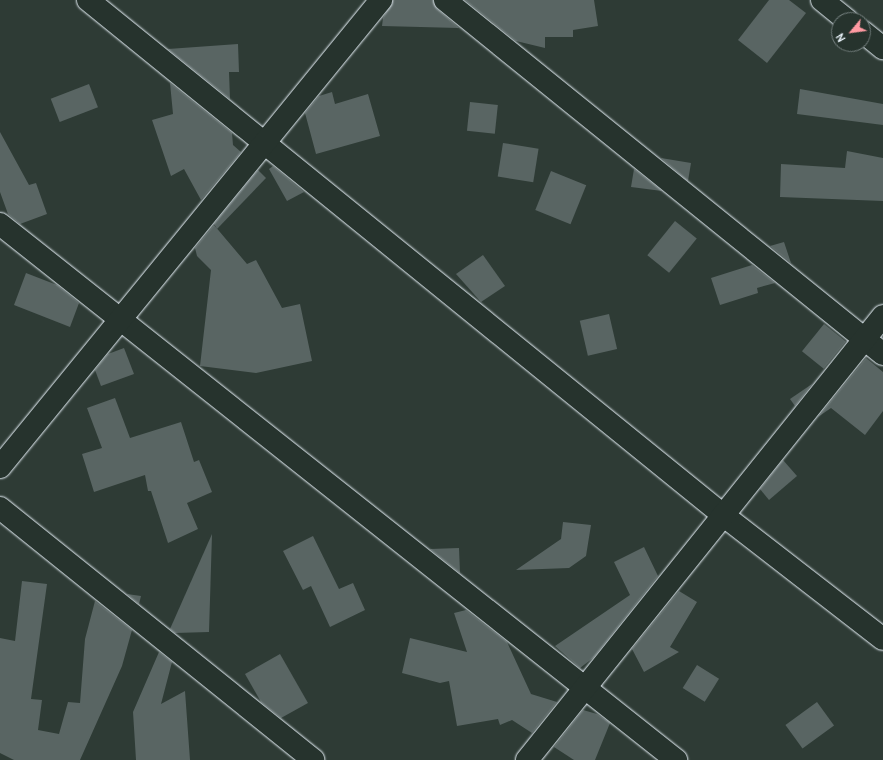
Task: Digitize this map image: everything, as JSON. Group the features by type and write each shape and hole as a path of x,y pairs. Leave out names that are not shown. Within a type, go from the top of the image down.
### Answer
{"street":[{"path":"88,0 265,142 723,515 883,638"},
{"path":"0,468 381,0"},
{"path":"445,0 883,354"},
{"path":"822,0 837,12"},
{"path":"871,38 883,48"},
{"path":"0,224 676,760"},
{"path":"527,760 883,316"},
{"path":"0,508 313,760"}],"building":[{"path":"393,0 433,0 437,9 459,28 382,26 383,18"},
{"path":"465,0 594,0 598,26 573,30 573,37 545,37 545,48 516,41"},
{"path":"769,0 789,0 806,13 767,63 738,40"},
{"path":"238,44 239,72 229,72 230,99 168,49"},
{"path":"170,83 232,133 233,145 241,152 201,200 184,169 171,176 152,120 173,114"},
{"path":"89,84 98,107 60,122 51,99"},
{"path":"800,89 883,104 883,125 797,114"},
{"path":"332,92 335,104 368,94 380,136 316,154 305,113 319,96"},
{"path":"470,102 498,105 495,134 467,131"},
{"path":"0,132 29,185 36,183 47,214 20,224 8,214 0,192"},
{"path":"503,143 539,149 533,182 498,177"},
{"path":"847,151 883,158 883,201 780,197 781,164 845,168"},
{"path":"661,158 691,163 688,181"},
{"path":"273,166 304,192 287,201 269,169"},
{"path":"634,169 662,191 631,187"},
{"path":"258,170 266,178 217,229 214,224"},
{"path":"551,171 586,185 570,224 535,210"},
{"path":"675,221 697,239 669,273 647,255"},
{"path":"214,225 247,264 256,260 282,308 300,304 312,361 256,373 200,366 211,270 197,256 195,248"},
{"path":"784,242 791,263 770,246"},
{"path":"483,255 505,286 481,302 456,274"},
{"path":"752,265 775,283 757,288 758,293 720,305 711,278"},
{"path":"26,273 57,285 79,303 70,327 14,305"},
{"path":"609,314 617,349 588,356 580,321"},
{"path":"824,324 846,342 824,369 802,351"},
{"path":"124,348 134,374 101,386 95,370 108,354"},
{"path":"866,358 883,372 883,411 865,435 831,408 818,417"},
{"path":"812,384 795,406 790,399"},
{"path":"115,398 130,438 181,422 194,462 199,460 212,492 187,503 198,529 168,543 151,491 148,491 145,475 94,492 82,454 102,448 87,408"},
{"path":"783,460 797,476 769,500 760,489"},
{"path":"563,522 591,525 586,556 569,568 516,570 561,539"},
{"path":"212,534 209,632 175,633 170,629"},
{"path":"313,536 339,589 353,583 365,610 330,627 311,586 303,590 283,551"},
{"path":"644,547 658,576 593,658 580,668 555,646 630,595 614,562"},
{"path":"459,548 460,573 430,549"},
{"path":"22,581 47,584 31,699 42,700 38,730 59,734 68,702 80,703 85,639 95,601 132,630 122,666 80,760 14,760 0,753 0,638 15,641"},
{"path":"679,591 697,602 670,647 679,652 644,672 632,649"},
{"path":"127,594 141,596 139,604"},
{"path":"466,610 507,642 531,694 557,702 532,733 512,720 500,725 498,719 457,726 449,681 440,683 402,673 410,638 467,652 454,613"},
{"path":"159,652 172,662 161,704 185,691 190,760 136,760 133,712"},
{"path":"280,654 308,703 281,718 261,702 245,674"},
{"path":"697,665 719,679 705,702 683,688"},
{"path":"817,702 834,725 802,748 785,725"},
{"path":"583,710 597,714 610,723 595,760 574,760 554,747"}]}
